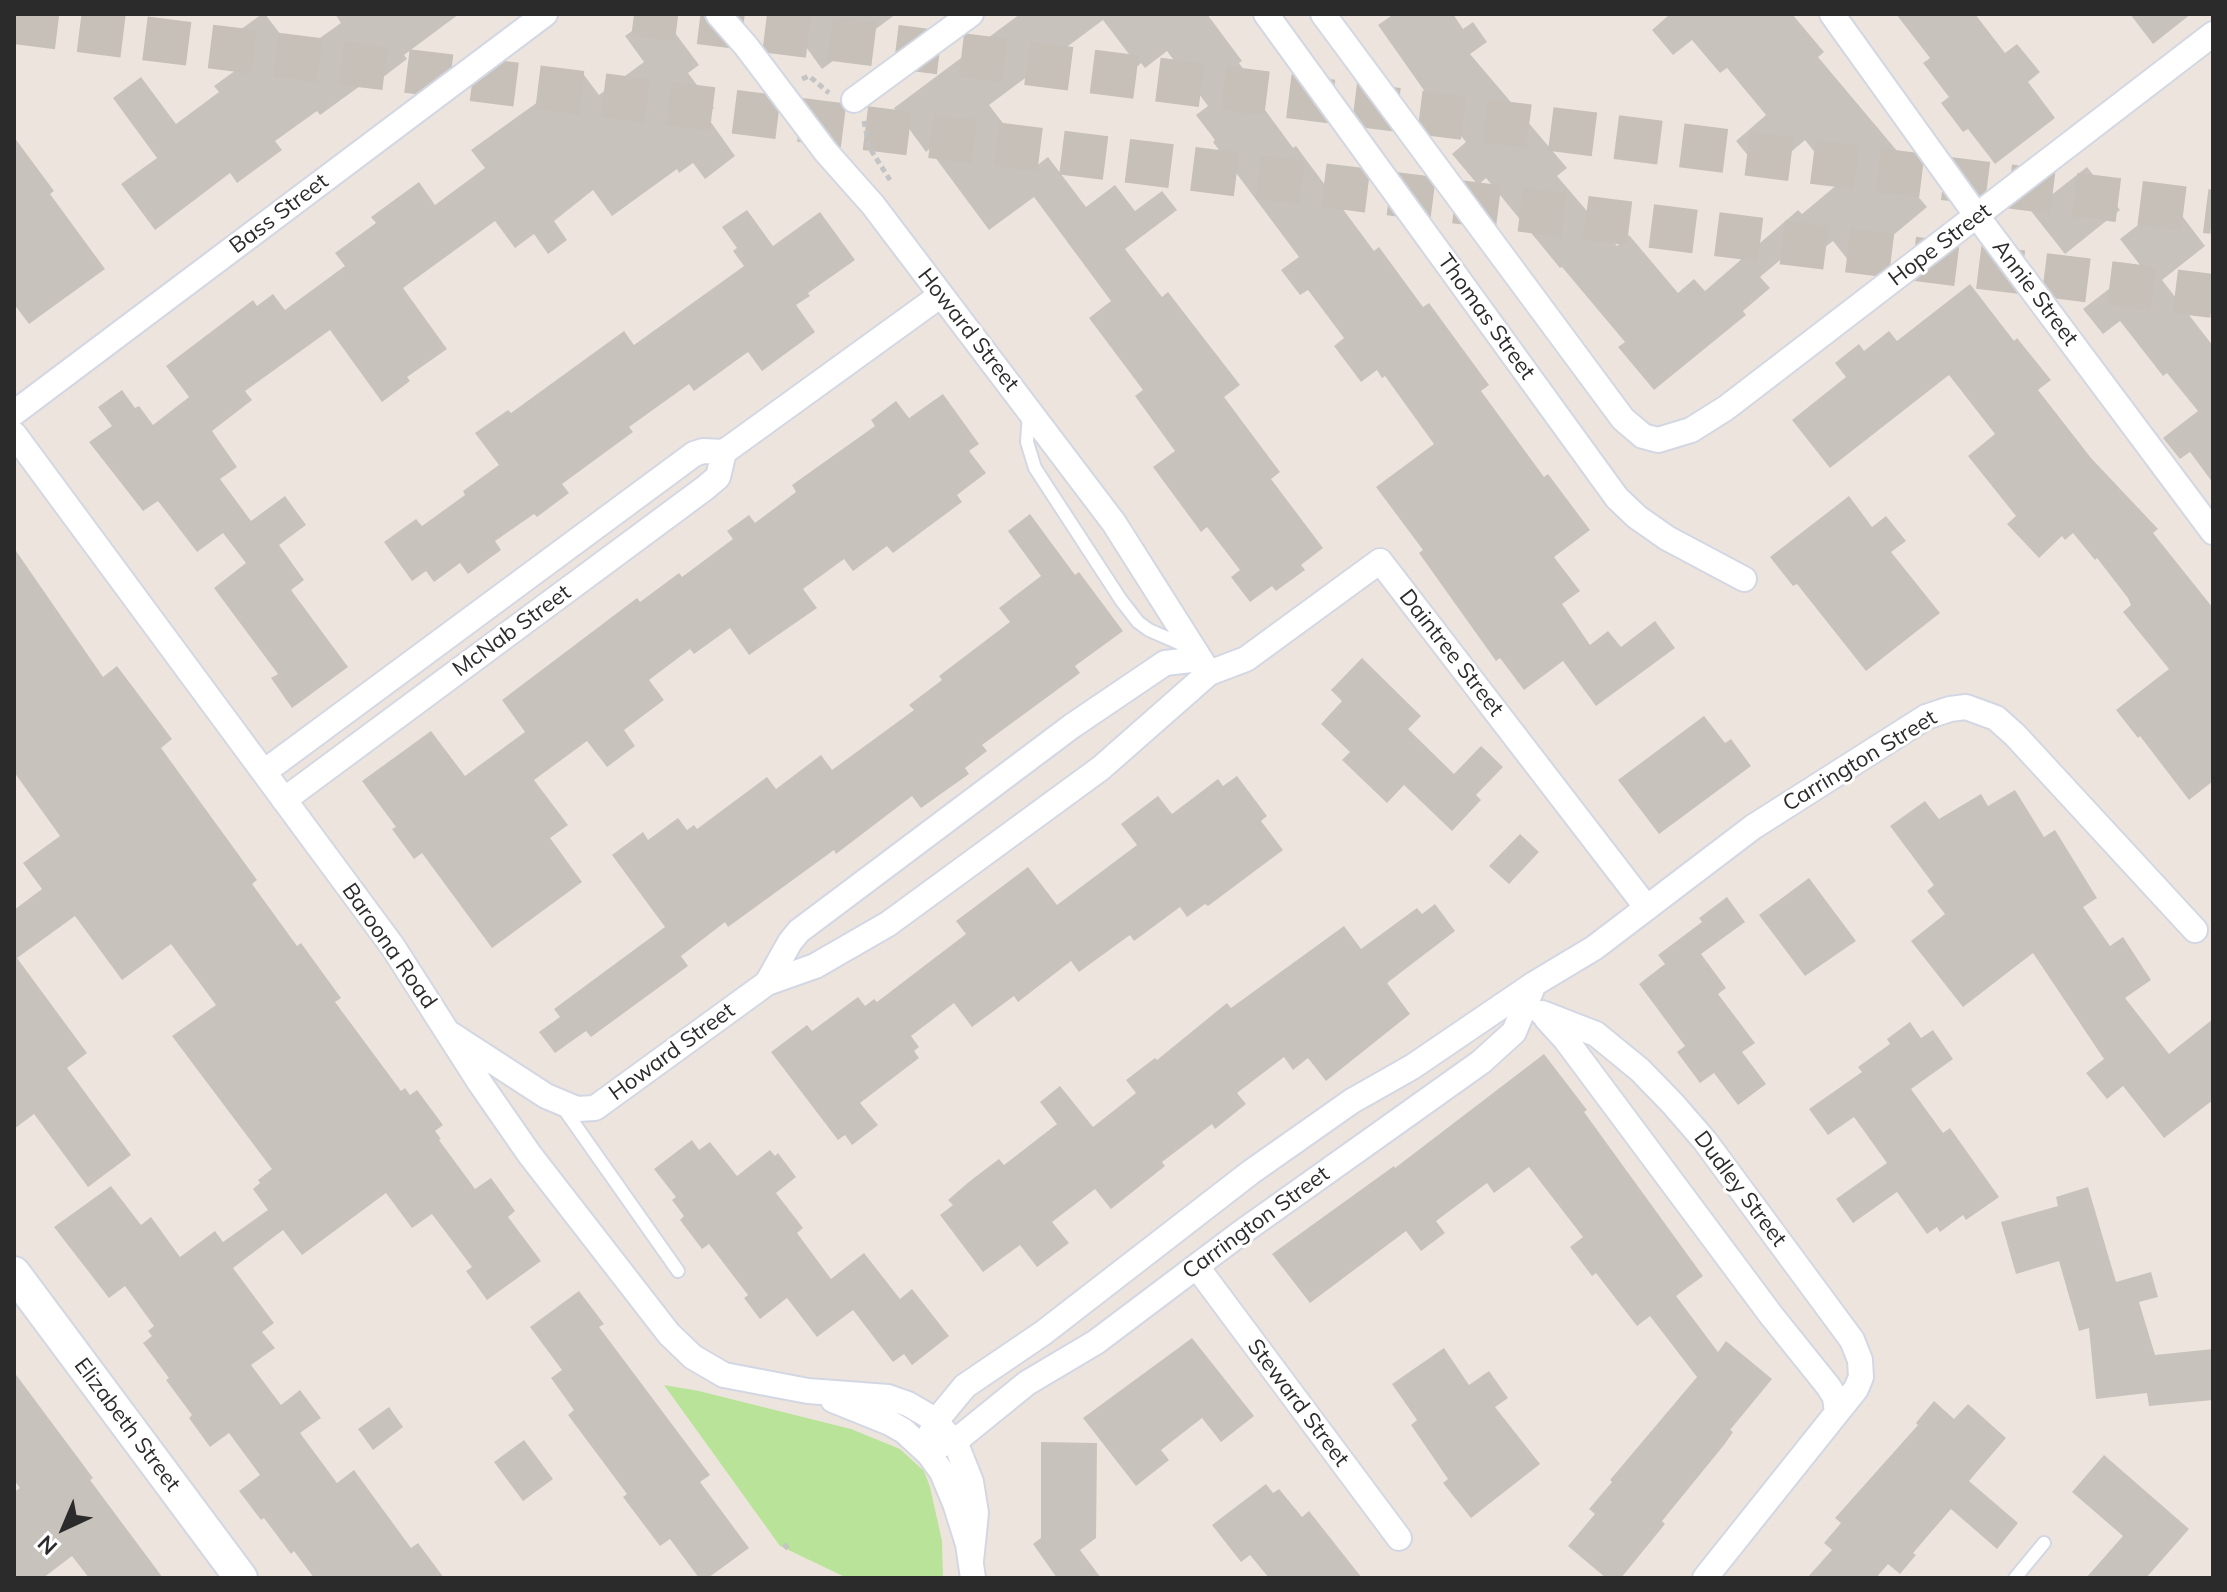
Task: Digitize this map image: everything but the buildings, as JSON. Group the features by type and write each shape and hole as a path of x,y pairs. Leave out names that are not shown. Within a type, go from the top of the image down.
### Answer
{"street":[{"name":"Bass Street","path":"14,413 545,14"},
{"name":"Howard Street","path":"718,14 826,152 873,205 1029,410 1133,550 1201,660"},
{"path":"860,96 971,14"},
{"name":"Thomas Street","path":"1266,14 1617,498 1667,538 1744,579"},
{"name":"Hope Street","path":"1323,14 1623,419 1643,436 1658,440 1691,430 1726,408 2213,34"},
{"name":"Annie Street","path":"1832,14 1977,216 2213,532"},
{"name":"McNab Street","path":"264,772 694,454 724,452 941,295"},
{"name":"Baroona Road","path":"14,434 393,947 530,1155 682,1348 708,1368 724,1375 808,1391 895,1399 914,1406 936,1421 954,1440 966,1465 974,1493 976,1513 972,1569"},
{"name":"McNab Street","path":"284,800 705,488 718,477 724,452"},
{"name":"Daintree Street","path":"1201,660 1250,657 1380,561 1647,908"},
{"name":"Howard Street","path":"767,983 799,931 1072,726 1165,663 1201,660"},
{"name":"Howard Street","path":"449,1033 560,1103 585,1110 602,1104 767,983 815,966 898,917 1101,768 1201,660"},
{"name":"Carrington Street","path":"924,1449 936,1421 968,1384 1043,1333 1251,1172 1352,1101 1531,998 1766,818 1926,717 1966,707 1996,718 2195,930"},
{"path":"1531,998 1828,1386 1835,1397 1837,1413"},
{"name":"Carrington Street","path":"954,1440 1027,1383 1096,1342 1500,1047 1516,1028 1531,998"},
{"name":"Dudley Street","path":"1531,998 1614,1048 1673,1104 1724,1166 1855,1348 1861,1366 1859,1383 1837,1413 1705,1578"},
{"name":"Steward Street","path":"1197,1267 1399,1538"},
{"name":"Elizabeth Street","path":"14,1273 241,1578"},
{"name":"Baroona Road","path":"808,1391 890,1423 924,1449 942,1472 951,1492 972,1569"},
{"path":"924,1449 954,1440"}],"lane":[{"path":"1029,410 1027,442 1035,468 1121,600 1138,622 1201,660"},
{"path":"560,1103 678,1271"},
{"path":"2015,1578 2044,1543"}],"path":[{"path":"860,96 866,140 896,188 873,205"},
{"path":"784,1544 789,1550"}],"green space":[{"path":"664,1385 851,1429 900,1449 924,1471 930,1487 942,1541 943,1578 847,1578 780,1546"}],"tunnel":[{"path":"634,14 2213,212"},
{"path":"14,22 2213,296"}]}
